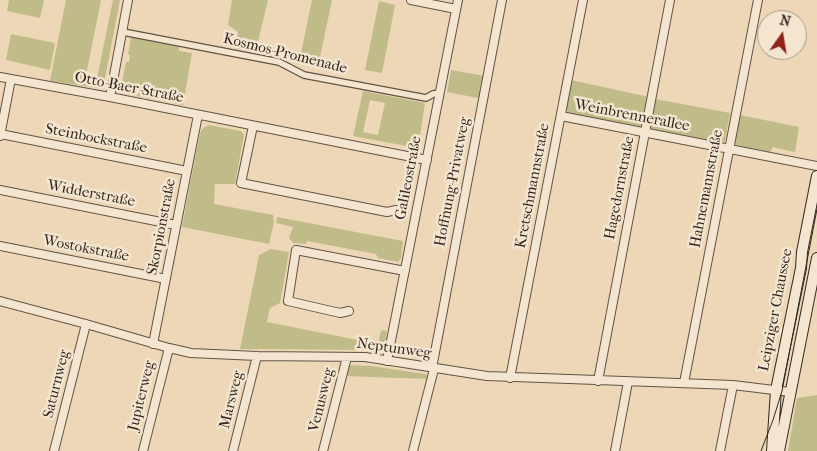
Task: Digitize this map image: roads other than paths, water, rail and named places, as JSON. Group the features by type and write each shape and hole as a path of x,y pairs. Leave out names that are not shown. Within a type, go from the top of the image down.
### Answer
{"main road":[{"name":"Leipziger Chaussee","path":"772,451 776,390 798,286 802,265 802,252 817,176"},
{"name":"Leipziger Chaussee","path":"779,451 817,258"}],"street":[{"path":"110,97 128,0"},
{"path":"411,0 456,9"},
{"name":"Galileostraße","path":"387,361 458,0"},
{"name":"Hoffnung-Privatweg","path":"413,451 433,368 502,0"},
{"name":"Kretschmannstraße","path":"510,378 583,0"},
{"name":"Hagedornstraße","path":"598,381 670,0"},
{"name":"Hahnemannstraße","path":"684,383 758,0"},
{"name":"Kosmos-Promenade","path":"123,32 279,62 304,75 348,84 425,98 439,93"},
{"name":"Otto-Baer-Straße","path":"0,77 427,160"},
{"path":"0,135 11,79"},
{"name":"Skorpionstraße","path":"152,344 198,115"},
{"name":"Weinbrennerallee","path":"560,116 817,166"},
{"path":"253,126 241,183 387,212 396,210"},
{"name":"Steinbockstraße","path":"0,135 187,171"},
{"name":"Widderstraße","path":"0,190 176,226"},
{"name":"Wostokstraße","path":"0,246 166,279"},
{"path":"348,311 340,313 288,301 296,250 405,271"},
{"name":"Neptunweg","path":"1,303 86,324 152,344 212,355 347,356 510,378 733,385 790,392"},
{"name":"Saturnweg","path":"54,451 86,324"},
{"name":"Jupiterweg","path":"143,451 169,348"},
{"name":"Marsweg","path":"233,451 257,356"},
{"name":"Venusweg","path":"323,451 347,356"},
{"path":"615,451 628,382"},
{"path":"720,451 733,385"}],"tram line":[{"path":"761,451 782,391 817,209"}]}
